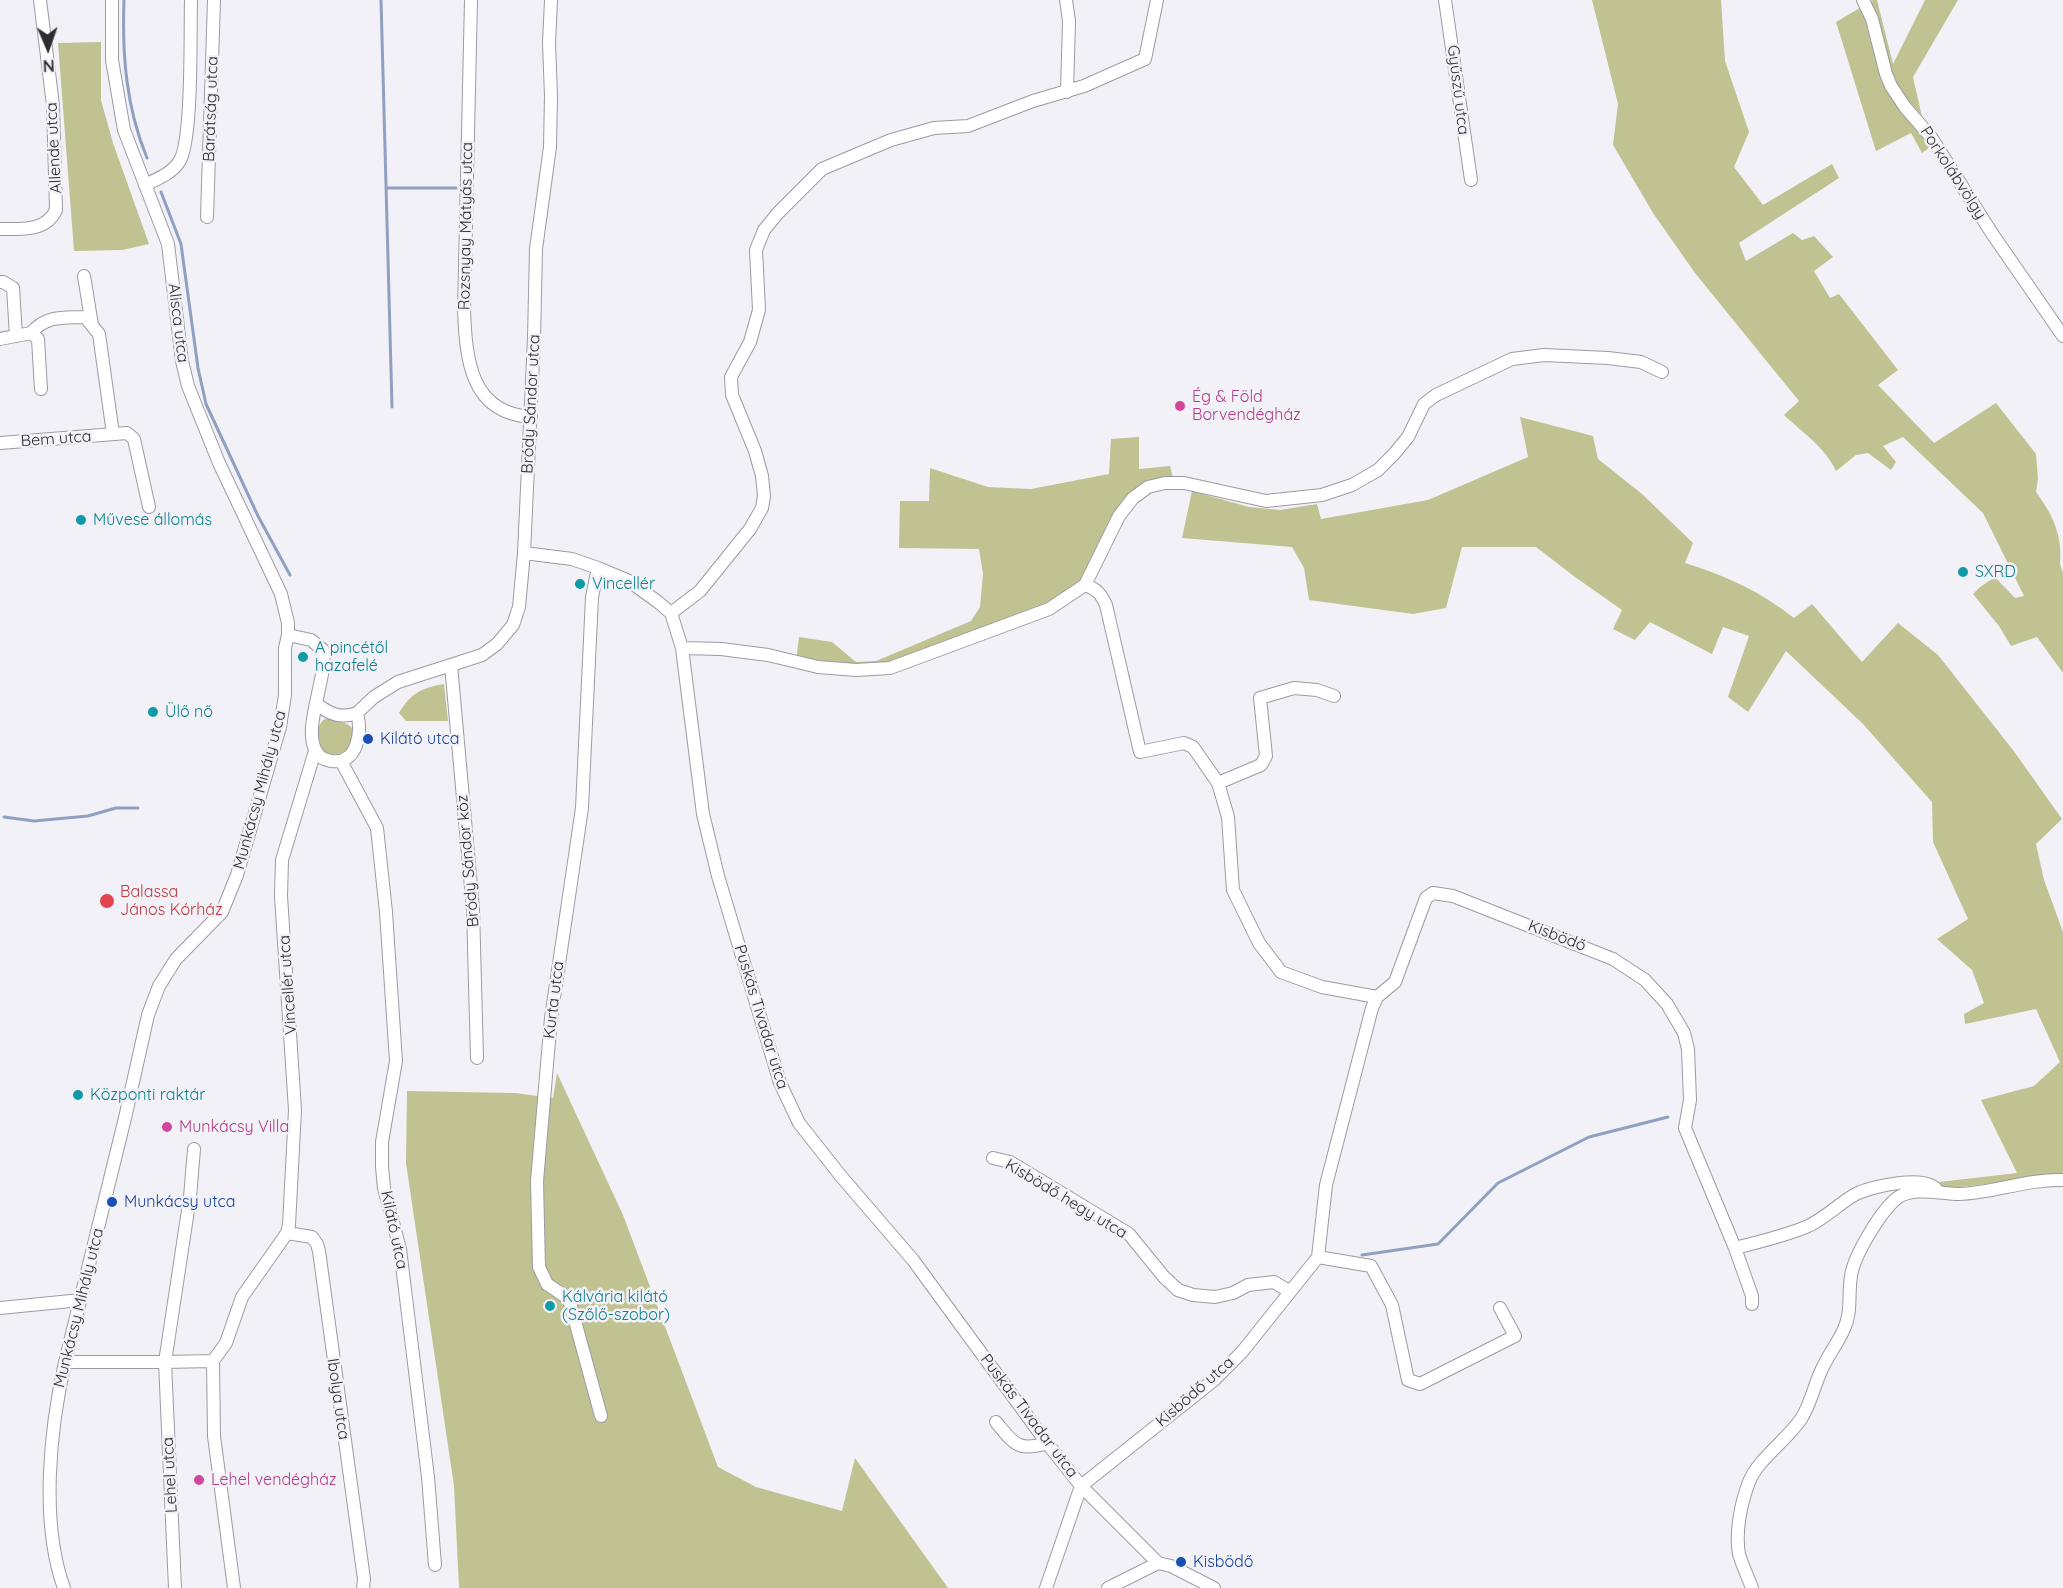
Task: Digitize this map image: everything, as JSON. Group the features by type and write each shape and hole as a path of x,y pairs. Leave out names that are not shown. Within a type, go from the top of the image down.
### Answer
{"street":[{"name":"Allende utca","path":"0,229 31,228 47,222 53,217 57,203 53,105 40,0"},
{"name":"Alisca utca","path":"112,0 112,60 124,130 168,244 182,361 188,386 219,463 281,594 288,623 288,635"},
{"name":"Barátság utca","path":"145,185 169,172 179,162 184,152 188,114 191,0"},
{"name":"Barátság utca","path":"207,217 214,0"},
{"name":"Rozsnyay Mátyás utca","path":"471,0 464,298 466,350 473,373 487,400 499,409 517,416 531,417"},
{"name":"Bródy Sándor utca","path":"357,713 398,682 482,655 496,644 513,625 520,598 524,553 536,249 550,147 551,0"},
{"path":"1066,0 1069,21 1067,92"},
{"path":"524,553 572,559 598,568 629,581 671,614 700,591 745,536 762,508 764,496 762,476 755,451 732,395 731,377 750,342 756,325 759,310 756,250 764,230 822,170 891,140 934,128 968,126 1033,101 1067,92 1145,59 1157,0"},
{"name":"Gyűszű utca","path":"1445,0 1471,180"},
{"name":"Porkolábvölgy","path":"1863,0 1872,19 1886,74 1892,86 1905,107 1931,137 1991,232 2063,336"},
{"name":"Bem utca","path":"84,276 92,325 99,334 113,434"},
{"path":"0,282 13,288 16,336"},
{"path":"0,339 31,333 40,323 50,319 85,317 92,325"},
{"path":"31,333 38,339 40,389"},
{"path":"682,648 721,649 768,655 818,667 856,670 890,668 1049,609 1085,585 1119,516 1133,498 1148,487 1165,483 1200,484 1266,501 1322,495 1352,484 1378,470 1408,437 1424,404 1436,395 1512,359 1544,355 1608,358 1641,362 1662,372"},
{"name":"Bem utca","path":"0,443 127,433 134,439 149,507"},
{"name":"Kurta utca","path":"598,568 592,597 582,808 551,1018 537,1181 538,1267 547,1284 569,1299 601,1416"},
{"path":"1085,585 1094,588 1106,605 1140,752 1184,743 1193,747 1218,783 1228,817 1233,890 1259,943 1273,963 1281,972 1322,987 1377,997"},
{"name":"Puskás Tivadar utca","path":"671,614 682,648 703,814 718,876 780,1083 799,1123 913,1260 1081,1486 1158,1563"},
{"name":"Vincellér utca","path":"288,635 311,640 323,650 324,666 319,683 312,734 315,751 282,860 281,896 295,1110 288,1229"},
{"name":"Munkácsy Mihály utca","path":"64,1588 54,1544 50,1489 52,1439 65,1362 148,1015 159,986 176,959 222,912 237,875 280,727 285,695 285,648 288,635"},
{"name":"Bródy Sándor köz","path":"451,665 473,909 477,1058"},
{"path":"1218,783 1261,765 1266,756 1260,698 1294,688 1317,690 1334,696"},
{"path":"315,751 323,759 341,761 353,753 359,740 361,726 357,713 348,716 338,715 326,711 317,704"},
{"name":"Kilátó utca","path":"341,761 377,828 386,912 396,1061 382,1142 382,1167 384,1188 400,1249 428,1478 435,1565"},
{"name":"Kisbödő","path":"1318,1257 1326,1185 1377,997 1395,982 1426,898 1433,893 1453,896 1613,959 1645,980 1667,1004 1684,1033 1688,1049 1690,1100 1685,1128 1736,1248 1752,1296 1752,1304"},
{"name":"Lehel utca","path":"175,1588 165,1362 190,1197 194,1149"},
{"name":"Kisbödő hegy utca","path":"993,1158 1010,1162 1129,1234 1178,1290 1193,1295 1215,1297 1233,1293 1248,1285 1274,1282 1289,1291"},
{"path":"1752,1588 1740,1555 1738,1541 1742,1508 1749,1481 1759,1465 1788,1437 1802,1417 1821,1370 1848,1320 1854,1263 1890,1205 1899,1196 1909,1193 1961,1194 2026,1182 2063,1180"},
{"path":"1736,1248 1804,1228 1856,1194 1872,1188 1911,1182 1936,1186 1938,1192"},
{"path":"234,1588 214,1436 213,1361 226,1343 242,1297 288,1229"},
{"name":"Ibolya utca","path":"288,1229 312,1237 319,1251 364,1579 363,1588"},
{"path":"1318,1257 1371,1266 1392,1305 1408,1380 1420,1384 1515,1336 1500,1308"},
{"name":"Kisbödő utca","path":"1081,1486 1214,1380 1242,1352 1318,1257"},
{"path":"0,1308 81,1300"},
{"path":"65,1362 213,1361"},
{"path":"996,1422 1013,1441 1024,1448 1047,1443"},
{"path":"1046,1588 1081,1486"},
{"path":"1108,1588 1158,1563 1171,1566 1214,1588"}],"green space":[{"path":"1592,0 1721,0 1725,61 1749,132 1734,167 1763,205 1832,164 1839,178 1739,243 1746,261 1793,233 1802,240 1814,236 1833,257 1814,271 1830,298 1839,294 1898,370 1878,385 1934,443 1996,403 2036,454 2038,479 2036,492 2055,525 2060,544 2060,564 2063,573 2063,673 2037,637 2011,646 1999,626 1973,594 1995,577 2015,598 2024,596 1983,513 1903,437 1883,446 1896,462 1891,470 1868,453 1856,455 1836,471 1820,448 1784,415 1799,401 1695,273 1653,213 1613,145 1618,104"},
{"path":"1873,0 1877,0 1893,64 1925,0 1958,0 1913,77 1929,148 1922,153 1911,133 1876,151 1836,22"},
{"path":"101,42 101,100 113,143 149,244 122,250 74,251 58,43"},
{"path":"1520,417 1593,436 1598,459 1642,494 1693,543 1685,563 1742,585 1769,600 1794,618 1812,604 1862,662 1898,623 1938,655 2013,750 2062,819 2036,844 2044,880 2063,932 2063,1180 2051,1176 1944,1189 1939,1182 2017,1173 1981,1100 2034,1086 2060,1062 2036,1009 1965,1024 1964,1014 1984,1003 1972,970 1937,939 1968,919 1933,842 1932,802 1863,724 1786,651 1748,712 1728,697 1749,636 1723,627 1712,654 1650,622 1635,640 1613,629 1622,610 1536,547 1462,547 1446,608 1413,614 1309,600 1304,568 1292,547 1182,538 1192,491 1249,507 1280,510 1317,504 1321,519 1428,500 1528,457"},
{"path":"1139,437 1139,469 1170,466 1174,482 1133,498 1085,585 1049,609 890,668 796,662 799,637 832,642 856,662 876,661 971,621 980,607 983,574 979,549 899,548 900,501 929,501 930,468 988,487 1031,489 1109,474 1111,439"},
{"path":"444,684 448,721 406,721 399,713 417,692"},
{"path":"328,718 349,725 354,733 352,744 343,753 329,753 321,749 317,729 323,720"},
{"path":"557,1073 623,1215 718,1467 756,1487 842,1511 855,1458 948,1588 459,1588 454,1486 406,1163 407,1091 515,1093 553,1098"}],"waterway":[{"path":"124,0 127,80 134,120 147,158"},
{"path":"381,0 392,407"},
{"path":"386,188 456,188"},
{"path":"161,192 181,244 198,368 206,404 258,516 290,575"},
{"path":"4,817 34,821 88,816 116,808 138,808"},
{"path":"1362,1255 1438,1244 1498,1183 1589,1137 1668,1117"}],"place":[{"name":"Ég & Föld Borvendégház","path":"1180,406"},
{"name":"Művese állomás","path":"81,520"},
{"name":"SXRD","path":"1963,572"},
{"name":"Vincellér","path":"580,584"},
{"name":"A pincétől hazafelé","path":"303,657"},
{"name":"Ülő nő","path":"153,712"},
{"name":"Kilátó utca","path":"368,739"},
{"name":"Balassa János Kórház","path":"107,901"},
{"name":"Központi raktár","path":"78,1095"},
{"name":"Munkácsy Villa","path":"167,1127"},
{"name":"Munkácsy utca","path":"112,1202"},
{"name":"Kálvária kilátó (Szőlő-szobor)","path":"550,1306"},
{"name":"Lehel vendégház","path":"199,1480"},
{"name":"Kisbödő","path":"1181,1562"}]}
